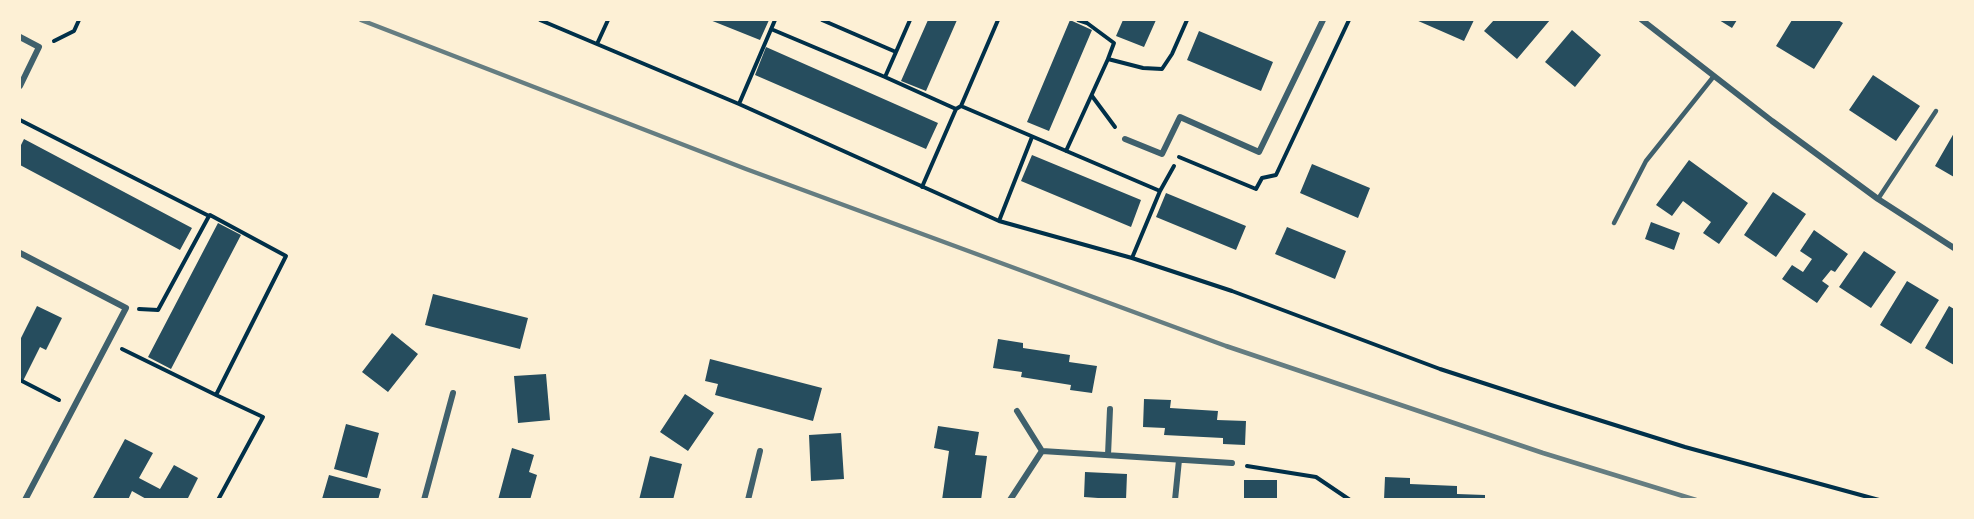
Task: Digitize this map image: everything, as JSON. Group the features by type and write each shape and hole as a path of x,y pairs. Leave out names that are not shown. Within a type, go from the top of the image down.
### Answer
{"street":[{"path":"1125,140 1162,154 1180,117 1259,152 1323,20"},
{"path":"1642,20 1878,199 1954,248"},
{"path":"20,38 39,47 20,86"},
{"path":"20,253 126,308 25,500"},
{"path":"424,500 453,393"},
{"path":"1108,455 1110,409"},
{"path":"1017,411 1042,451"},
{"path":"748,500 760,451"},
{"path":"1042,451 1233,463"},
{"path":"1010,500 1042,451"},
{"path":"1175,500 1179,460"}],"lane":[{"path":"1614,223 1646,161 1714,76"},
{"path":"1878,199 1936,111"}],"path":[{"path":"39,47 74,31 79,20"},
{"path":"540,20 739,104 999,221 1132,258 1233,291 1440,369 1551,405 1685,447 1879,500"},
{"path":"597,44 608,20"},
{"path":"739,104 775,20"},
{"path":"822,20 896,52"},
{"path":"885,77 910,20"},
{"path":"922,187 956,109 961,106 998,20"},
{"path":"1066,152 1114,42 1087,23 1078,20"},
{"path":"1108,58 1143,68 1162,69 1172,54 1186,20"},
{"path":"771,29 956,109"},
{"path":"1092,96 1125,140"},
{"path":"961,106 1160,191"},
{"path":"20,120 210,215 286,256 216,395"},
{"path":"999,221 1032,137"},
{"path":"1132,258 1160,191 1179,157"},
{"path":"126,308 158,310 209,216"},
{"path":"108,342 263,417 218,500"},
{"path":"20,380 73,407"},
{"path":"1233,463 1316,477 1350,500"}],"building":[{"path":"710,20 769,20 760,40"},
{"path":"928,20 957,20 926,91 901,81"},
{"path":"1070,20 1092,30 1049,131 1027,122"},
{"path":"1123,20 1156,20 1144,47 1116,36"},
{"path":"1416,20 1474,20 1464,41"},
{"path":"1494,20 1550,20 1517,59 1484,31"},
{"path":"1719,20 1737,20 1732,28"},
{"path":"1792,20 1838,20 1843,23 1814,69 1776,46"},
{"path":"1572,30 1601,55 1575,87 1545,62"},
{"path":"1199,31 1273,62 1261,91 1187,60"},
{"path":"766,47 938,123 926,149 755,75"},
{"path":"1873,75 1920,106 1896,141 1849,110"},
{"path":"1954,133 1954,177 1935,166"},
{"path":"24,139 192,228 180,250 20,165 20,147"},
{"path":"1032,155 1141,200 1131,227 1021,181"},
{"path":"1689,160 1748,203 1719,244 1703,233 1711,222 1683,201 1672,216 1656,205"},
{"path":"1312,164 1370,188 1358,218 1300,193"},
{"path":"1773,192 1806,214 1776,257 1744,235"},
{"path":"1166,193 1246,226 1236,250 1156,217"},
{"path":"1651,222 1680,233 1674,250 1645,239"},
{"path":"218,223 241,235 171,369 148,357"},
{"path":"1287,227 1346,251 1335,279 1275,254"},
{"path":"1814,230 1848,254 1835,272 1831,270 1822,281 1829,286 1817,303 1782,279 1792,265 1803,272 1812,259 1800,251"},
{"path":"1864,251 1896,272 1871,308 1839,287"},
{"path":"1907,281 1939,300 1911,344 1880,325"},
{"path":"433,294 528,318 520,349 425,325"},
{"path":"37,306 62,318 46,350 40,347 23,381 20,380 20,337"},
{"path":"1949,306 1954,309 1954,365 1925,348"},
{"path":"392,333 418,354 388,392 362,372"},
{"path":"998,339 1023,343 1023,348 1070,355 1069,362 1097,366 1092,393 1070,390 1071,385 1021,377 1022,372 993,368"},
{"path":"710,359 822,388 813,421 715,395 718,384 705,381"},
{"path":"546,374 550,420 518,423 514,376"},
{"path":"685,394 714,413 688,451 660,432"},
{"path":"1144,399 1171,400 1170,408 1218,411 1217,420 1246,421 1245,445 1223,444 1223,438 1164,435 1165,428 1143,427"},
{"path":"346,424 379,433 367,478 334,469"},
{"path":"938,426 979,432 975,455 987,456 981,500 942,500 949,451 934,448"},
{"path":"841,433 844,479 811,481 809,435"},
{"path":"125,439 153,453 139,478 160,489 174,465 198,478 187,500 148,500 132,491 128,500 92,500"},
{"path":"512,448 534,455 529,472 537,475 530,500 498,500"},
{"path":"650,456 682,464 673,500 639,500"},
{"path":"1085,472 1127,474 1126,500 1084,497"},
{"path":"329,475 381,489 378,500 322,499"},
{"path":"1385,477 1410,478 1410,484 1457,486 1457,494 1485,495 1485,500 1384,500"},
{"path":"1244,480 1277,480 1277,500 1244,500"}],"railway":[{"path":"361,20 746,169 1226,346 1543,453 1696,500"}]}
